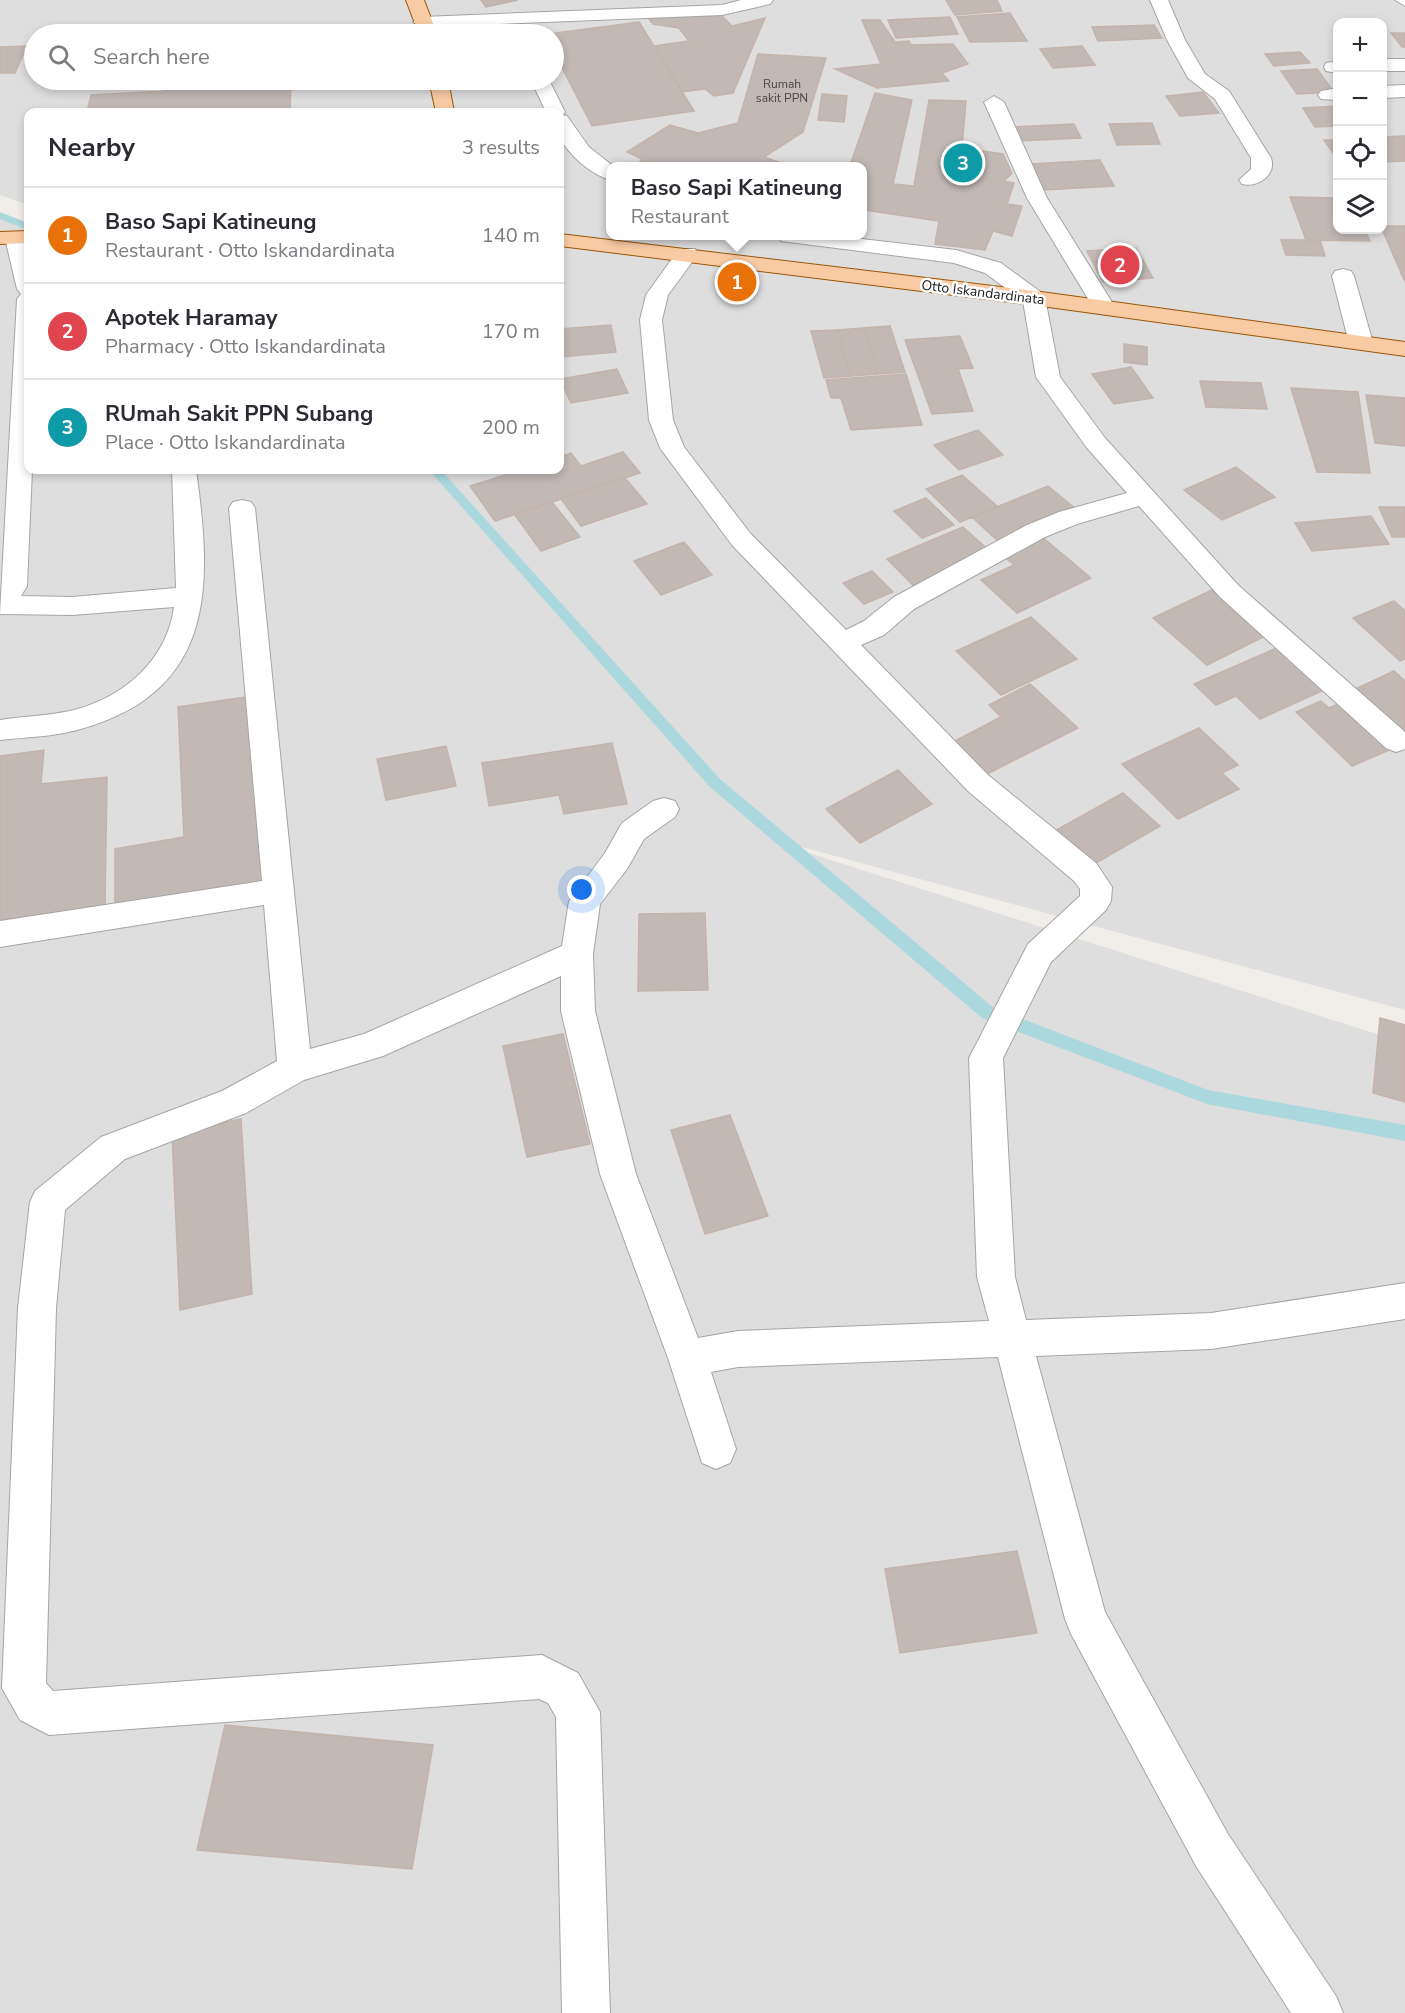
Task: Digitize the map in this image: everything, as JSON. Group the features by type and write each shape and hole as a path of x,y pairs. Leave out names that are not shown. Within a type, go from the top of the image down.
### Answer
{"main road":[{"path":"415,0 424,24"},
{"path":"441,90 444,108"},
{"name":"Otto Iskandardinata","path":"564,240 1104,307 1405,349"}],"street":[{"path":"491,24 722,10 764,0"},
{"path":"1159,0 1176,40 1198,78 1222,95 1261,158 1263,164 1260,172 1249,180"},
{"path":"1387,65 1405,64"},
{"path":"545,90 553,108"},
{"path":"1387,92 1405,91"},
{"path":"994,102 1037,198 1104,307"},
{"path":"564,128 568,136 595,166 606,172"},
{"path":"15,238 24,273"},
{"path":"822,240 956,256 993,268 1034,298 1048,377 1096,443 1142,497 1229,591 1396,741"},
{"path":"687,255 657,295 651,320 661,420 672,448 741,540 978,783 1084,872 1096,888 1095,901 1039,953 986,1058 996,1276 1086,1619 1212,1850 1319,2013"},
{"path":"1343,276 1361,343"},
{"path":"1,604 14,586 24,381"},
{"path":"0,730 86,717 142,691 174,658 184,635 190,596 184,474"},
{"path":"842,643 874,628 904,603 1036,531 1068,518 1142,497"},
{"path":"242,508 295,1068"},
{"path":"1,604 106,605 190,596"},
{"path":"664,809 633,831 616,861 585,901 577,954 578,1011 618,1174 687,1358 716,1449"},
{"path":"0,934 278,891"},
{"path":"577,954 371,1046 295,1068 234,1102 113,1148 48,1202 37,1308 24,1688 36,1705 49,1713 542,1677 563,1688 578,1712 586,2013"},
{"path":"687,1358 738,1349 1211,1331 1405,1301"}],"shaded area":[{"path":"0,0 1405,0 1405,1010 787,843 790,847 1405,1043 1405,2013 0,2013 0,215 24,225 24,474 564,474 564,108 24,108 24,204 0,195"}],"building":[{"path":"481,0 518,0 486,7"},
{"path":"946,0 997,0 1002,11 955,15"},
{"path":"719,13 732,26 765,18 733,93 714,96 705,89 682,92 654,46 689,41 679,28 653,24 649,19"},
{"path":"1010,13 1027,41 970,42 957,17"},
{"path":"950,17 958,34 896,38 888,20"},
{"path":"862,20 880,20 895,42 909,41 911,45 953,44 968,64 942,73 949,81 877,88 835,69 881,64"},
{"path":"639,22 694,111 592,126 564,71 564,32"},
{"path":"1154,25 1162,38 1098,41 1092,27"},
{"path":"1391,33 1405,33 1405,47 1402,47"},
{"path":"24,46 24,53 15,73 0,73 0,47"},
{"path":"1082,46 1095,65 1053,68 1040,49"},
{"path":"1300,52 1310,63 1274,66 1265,54"},
{"path":"758,54 826,58 803,132 764,157 778,162 640,162 642,159 627,152 670,125 698,133 738,123"},
{"path":"1317,69 1333,92 1297,94 1281,71"},
{"path":"291,90 290,108 88,108 91,95 165,91"},
{"path":"1203,92 1219,113 1180,116 1166,96"},
{"path":"875,93 912,100 893,184 914,186 929,100 966,101 962,148 1003,154 1012,173 1004,181 1014,183 1007,204 1022,206 1012,236 993,231 985,250 935,244 939,221 867,210 867,162 851,162"},
{"path":"822,94 847,96 844,122 818,120"},
{"path":"1333,106 1333,126 1315,127 1303,108"},
{"path":"1152,123 1160,144 1117,145 1109,124"},
{"path":"1074,124 1081,138 1018,141 1012,127"},
{"path":"1405,136 1405,161 1387,162 1387,137"},
{"path":"1324,140 1333,140 1333,153"},
{"path":"1100,160 1114,186 1043,190 1031,164"},
{"path":"1290,197 1333,198 1333,234 1367,234 1370,241 1306,240"},
{"path":"1387,226 1405,226 1405,282 1384,234 1387,234"},
{"path":"1281,240 1320,240 1325,256 1286,255"},
{"path":"1136,248 1153,278 1103,282 1087,251"},
{"path":"611,325 616,352 564,357 564,329"},
{"path":"890,326 905,372 878,374 863,328"},
{"path":"863,328 878,374 851,376 837,330"},
{"path":"837,330 851,376 824,378 811,331"},
{"path":"960,336 973,368 958,369 973,411 932,414 905,340"},
{"path":"1124,344 1147,347 1147,365 1124,362"},
{"path":"1131,367 1153,398 1114,404 1092,374"},
{"path":"617,369 628,393 571,403 564,388 564,378"},
{"path":"906,374 922,425 851,430 841,398 831,398 826,380"},
{"path":"1200,381 1261,383 1267,409 1206,407"},
{"path":"1291,388 1358,392 1370,473 1317,472"},
{"path":"1366,395 1405,398 1405,446 1375,443"},
{"path":"978,430 1003,455 959,470 934,445"},
{"path":"623,452 640,473 495,521 470,486 508,474 564,474 564,456 571,453 581,466"},
{"path":"1236,467 1275,497 1222,520 1184,490"},
{"path":"962,475 998,507 960,522 926,489"},
{"path":"625,478 647,504 581,526 561,499"},
{"path":"1048,486 1076,509 999,542 972,517"},
{"path":"926,498 954,525 922,538 894,511"},
{"path":"552,502 580,537 541,551 515,515"},
{"path":"1379,507 1405,507 1405,537 1392,537"},
{"path":"1371,516 1389,544 1312,551 1295,523"},
{"path":"963,527 992,553 915,587 887,559"},
{"path":"1041,536 1091,578 1017,613 981,580 1014,565 1001,554"},
{"path":"684,542 712,575 661,595 634,561"},
{"path":"872,571 893,592 864,604 843,583"},
{"path":"1212,590 1267,635 1207,665 1153,618"},
{"path":"1394,601 1405,611 1405,659 1400,661 1353,618"},
{"path":"1031,617 1077,659 1001,695 956,651"},
{"path":"1279,647 1326,689 1260,719 1236,696 1216,705 1194,684"},
{"path":"1394,671 1405,681 1405,742 1349,692"},
{"path":"1030,684 1078,728 987,774 953,742 1001,717 989,705"},
{"path":"252,696 268,882 115,909 115,849 184,837 178,707"},
{"path":"1321,701 1329,708 1345,701 1394,748 1352,766 1296,712"},
{"path":"1199,728 1238,765 1222,773 1239,789 1178,819 1122,764"},
{"path":"612,743 627,804 564,814 559,795 489,806 482,763"},
{"path":"446,746 456,786 386,800 377,759"},
{"path":"44,750 41,784 107,777 105,906 0,920 0,756"},
{"path":"898,770 932,804 860,843 826,809"},
{"path":"1123,793 1160,826 1089,867 1053,832"},
{"path":"705,913 708,990 638,991 639,914"},
{"path":"1380,1018 1405,1025 1405,1102 1373,1093"},
{"path":"563,1034 590,1144 527,1157 503,1046"},
{"path":"730,1115 768,1216 705,1234 671,1130"},
{"path":"241,1119 252,1294 180,1310 172,1133"},
{"path":"1017,1551 1037,1633 900,1653 885,1569"},
{"path":"225,1725 433,1745 412,1869 197,1850"}],"waterway":[{"path":"0,215 24,225"},
{"path":"439,474 715,783 988,1013 1207,1097 1405,1133"}],"place":[{"name":"RUmah Sakit PPN Subang","path":"963,163"},
{"name":"Apotek Haramay","path":"1120,265"},
{"name":"Baso Sapi Katineung","path":"737,282"}]}
